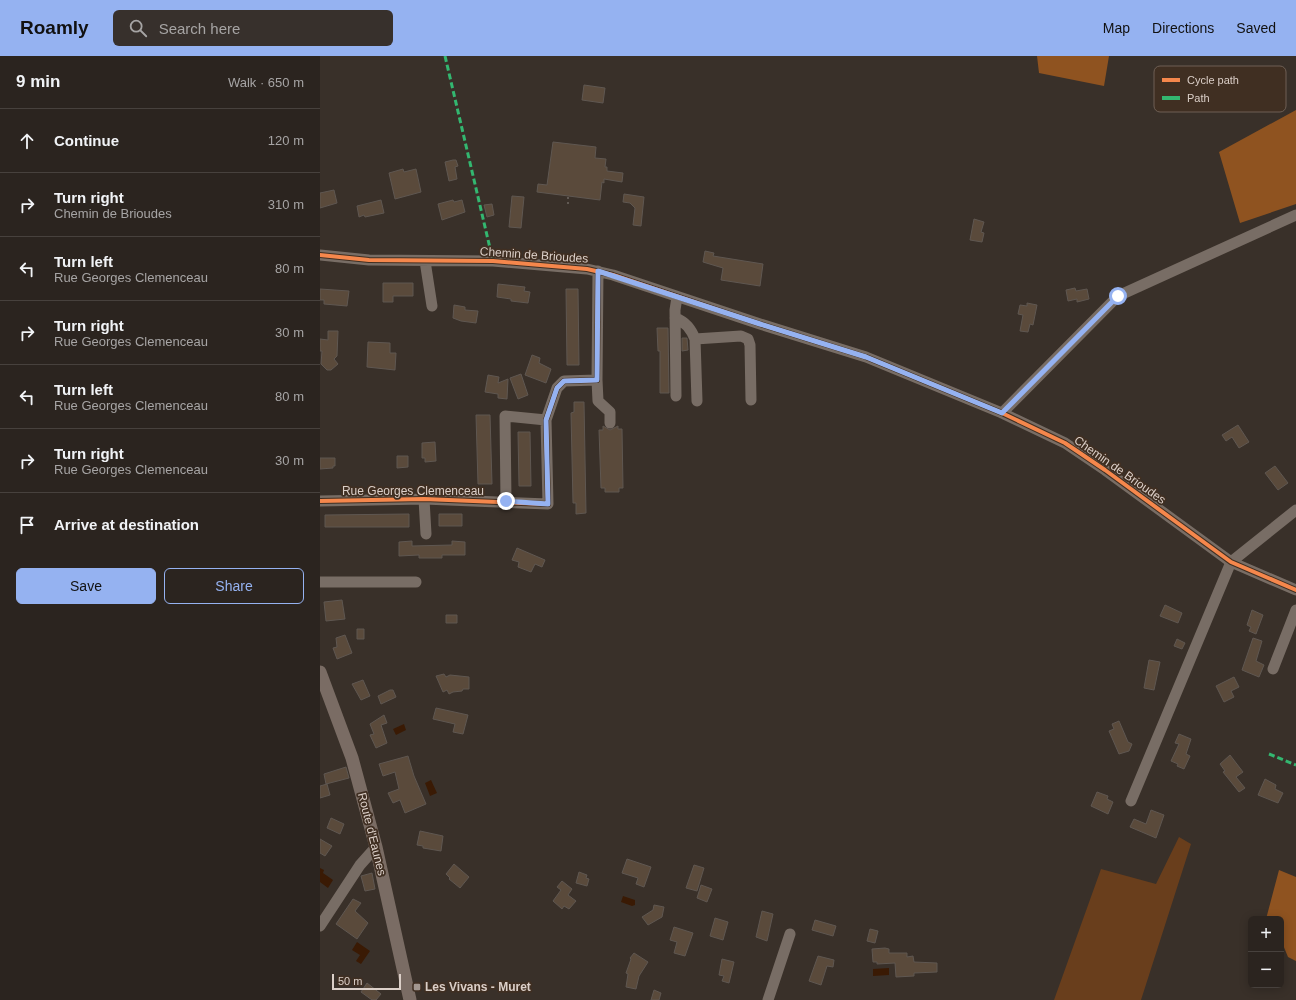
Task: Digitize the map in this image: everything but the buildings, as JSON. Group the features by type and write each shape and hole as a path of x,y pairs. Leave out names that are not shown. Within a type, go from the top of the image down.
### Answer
{"main road":[{"name":"Route d'Eaunes","path":"320,672 352,758 376,847 410,1000"}],"street":[{"path":"1002,413 1118,296 1296,215"},
{"name":"Chemin de Brioudes","path":"320,255 369,260 493,261 598,271 866,357 1002,413 1065,444 1106,470 1231,562 1296,590"},
{"path":"425,261 432,306"},
{"path":"598,271 598,401 610,412 610,423"},
{"path":"676,396 675,314 677,297"},
{"path":"675,314 687,325 695,339 697,401"},
{"path":"695,339 741,336 748,338 750,345 751,400"},
{"name":"Rue Georges Clemenceau","path":"320,501 424,499 506,501 548,504 546,420 559,384 564,381 597,380"},
{"path":"506,501 504,416 546,420"},
{"name":"Rue Georges Clemenceau","path":"424,499 426,534"},
{"path":"1131,801 1231,562 1296,510"},
{"path":"320,582 416,582"},
{"path":"1273,670 1296,610"},
{"path":"320,926 360,865 376,847"},
{"path":"768,1000 790,934"}],"path":[{"path":"568,197 568,204"}],"shaded area":[{"path":"1037,56 1109,56 1104,86 1039,73"},
{"path":"1296,110 1296,204 1240,223 1219,152"},
{"path":"404,724 406,730 396,735 393,729"},
{"path":"431,780 437,793 430,796 425,783"},
{"path":"1179,837 1191,844 1141,1000 1054,1000 1101,869 1156,884"},
{"path":"320,868 324,870 323,873 333,880 328,888 320,882"},
{"path":"1279,870 1296,877 1296,961 1288,957 1284,947 1284,916 1267,916"},
{"path":"623,896 635,900 635,905 632,906 621,902"},
{"path":"357,942 370,951 361,964 356,961 360,955 352,950"},
{"path":"889,968 889,975 873,976 873,969"}],"marked path":[{"path":"445,56 493,261"},
{"path":"1269,754 1296,765"}],"cycle path":[{"path":"320,255 369,260 493,261 587,269 613,275 760,324 866,357 1002,413 1065,443 1105,470 1231,562 1296,590"},
{"path":"320,501 424,499 548,504 546,420 557,388 564,381 597,380 598,271"}],"place":[{"name":"Les Vivans - Muret","path":"417,987"}],"route":[{"path":"506,501 548,504 546,420 557,388 559,384 564,381 597,380 598,271 866,357 1002,413 1118,296"}]}
